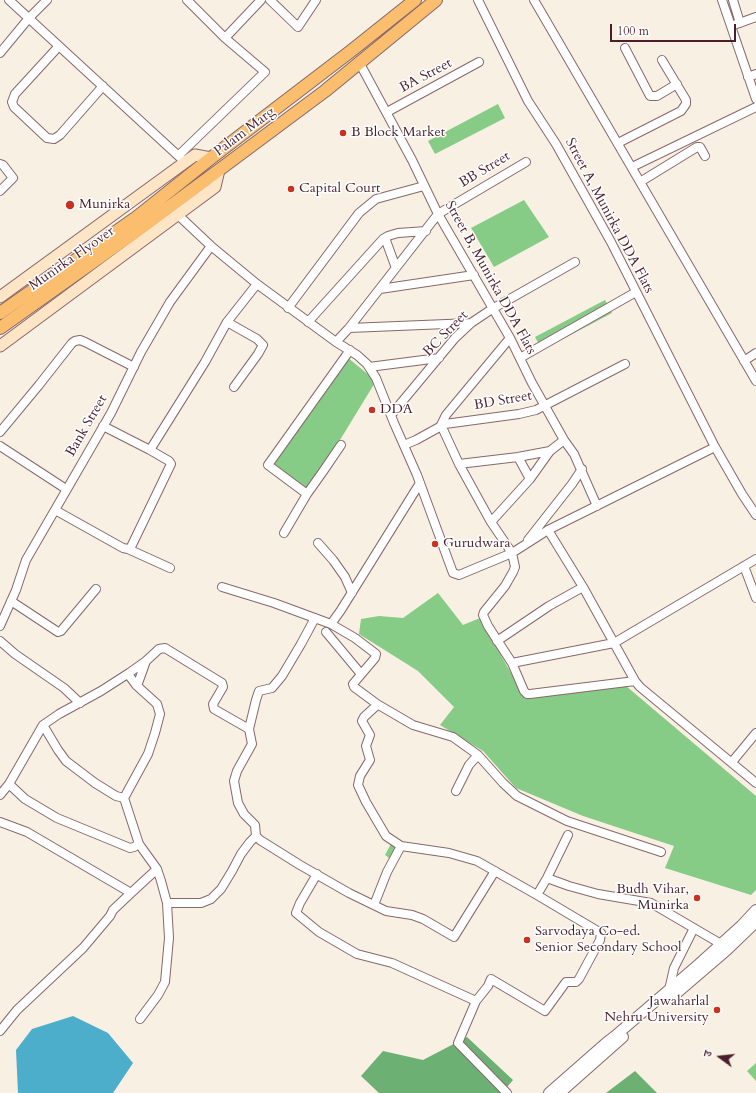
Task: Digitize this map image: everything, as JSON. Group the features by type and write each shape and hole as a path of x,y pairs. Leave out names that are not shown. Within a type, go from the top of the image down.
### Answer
{"main road":[{"name":"Palam Marg","path":"0,297 182,159 195,155 211,158 351,52 415,0"},
{"name":"Palam Marg","path":"0,346 215,187 220,170 324,91 436,0"},
{"name":"Munirka Flyover","path":"0,313 137,217 211,158"},
{"name":"Munirka Flyover","path":"0,328 132,235 220,170"}],"street":[{"path":"9,0 182,159 264,72 225,38 190,1"},
{"path":"0,53 29,18 47,0"},
{"path":"225,38 261,0"},
{"path":"270,0 298,27 316,0"},
{"name":"Street A, Munirka DDA Flats","path":"478,0 528,101 563,157 611,242 678,371 715,447 756,515"},
{"path":"534,0 756,381"},
{"path":"722,0 752,76 756,99"},
{"path":"733,0 740,23"},
{"path":"731,26 756,17"},
{"path":"59,46 15,94 12,102 14,107 47,138 54,139 60,135 103,86"},
{"path":"625,48 650,96 657,96 677,84"},
{"path":"618,143 684,108 686,100 662,60"},
{"name":"Street B, Munirka DDA Flats","path":"359,62 412,160 438,214 510,338 564,440 574,454 582,469 597,506"},
{"name":"BA Street","path":"387,112 479,62"},
{"path":"632,167 756,107"},
{"path":"640,182 697,147 700,147 705,156"},
{"name":"BB Street","path":"438,214 526,162"},
{"path":"0,164 3,165 13,178 0,191"},
{"path":"288,308 359,213 376,199 424,186"},
{"path":"177,214 211,246 257,284 288,308 336,342 350,350 369,367 376,378 420,483 453,573 459,576 512,553 548,530 715,447"},
{"path":"336,342 349,328 438,214"},
{"path":"308,322 385,238 398,233 426,231"},
{"path":"385,238 396,268"},
{"name":"Bank Street","path":"0,626 16,590 26,560 103,426 170,302 211,246"},
{"name":"BC Street","path":"391,415 455,338 470,323 575,262"},
{"path":"380,289 474,275"},
{"path":"150,450 205,362 227,322 257,284"},
{"path":"520,358 636,292"},
{"path":"227,322 256,339 262,345 258,354 234,387"},
{"path":"349,328 470,323"},
{"path":"510,338 446,415 441,425 459,464 491,522 512,553 515,567 514,572 483,615 497,641 512,662 524,691 530,694 635,681"},
{"path":"0,432 75,341 80,340 86,342 134,367"},
{"path":"307,494 268,465 350,350"},
{"path":"744,361 756,353"},
{"path":"369,367 439,358"},
{"name":"BD Street","path":"404,445 416,440 441,425 519,414 536,410 625,364"},
{"path":"103,426 150,450 169,461 171,465 131,547 128,549"},
{"path":"491,522 530,479 550,451 564,440"},
{"path":"284,533 307,494 341,445"},
{"path":"0,446 66,489"},
{"path":"459,464 518,457 550,451"},
{"path":"518,457 530,479"},
{"path":"525,545 582,469"},
{"path":"331,624 352,593 420,483"},
{"path":"55,510 123,548 170,568"},
{"path":"548,530 583,587 635,681 640,687 756,783"},
{"path":"318,543 333,560 352,593"},
{"path":"512,662 614,642 756,559"},
{"path":"744,566 756,598"},
{"path":"222,587 274,603 331,624 355,638 376,654 375,658 354,683 354,686 377,704 413,725 453,737 478,755 517,796 568,820 662,852"},
{"path":"497,641 549,606 583,587"},
{"path":"11,601 58,632 61,631 96,589"},
{"path":"315,618 282,676 272,688 259,691 249,729 252,740 251,746 237,771 234,786 240,808 255,825 256,836 260,840 349,893 386,911 412,915 423,919 454,937 495,871"},
{"path":"326,632 361,674"},
{"path":"0,641 15,654 64,688 80,703"},
{"path":"0,795 9,784 43,725 59,714 128,674 159,649 165,648 222,683 223,687 213,704 214,709 249,729"},
{"path":"136,686 146,661"},
{"path":"128,674 136,686 157,704 160,714 148,754 124,798 139,844 157,869 167,903 169,938 165,982 158,995 140,1019"},
{"path":"377,704 362,721 370,735 366,746 370,759 360,776 358,785 386,836 401,846 456,855 477,861 601,933 600,940 579,979 576,982 566,982 545,1011 491,979 488,986 476,1001 458,1043 506,1093"},
{"path":"43,725 66,761 95,783 116,796 124,798"},
{"path":"732,762 756,733"},
{"path":"456,791 469,765 478,755"},
{"path":"9,784 24,799 57,818 130,848 139,844"},
{"path":"0,822 27,832 131,894"},
{"path":"537,895 568,835"},
{"path":"167,903 201,903 211,898 220,889 241,854 256,836"},
{"path":"374,905 387,872 401,846"},
{"path":"0,1031 17,1010 83,948 110,916 113,910 157,869"},
{"path":"317,874 300,903 296,913 319,932 357,954 392,963 476,1001"},
{"path":"547,878 598,894 651,903 721,944"},
{"path":"559,1093 669,990 741,926 756,910"},
{"path":"549,1093 601,1047 617,1039 653,1013 727,950 756,922"},
{"path":"669,990 674,968 694,928"}],"green space":[{"path":"498,104 505,118 435,154 428,141"},
{"path":"524,200 549,237 494,267 471,228"},
{"path":"605,300 612,313 542,350 535,337"},
{"path":"347,357 376,381 307,494 268,465"},
{"path":"438,593 463,625 480,618 525,698 626,686 756,796 756,890 751,895 665,868 674,846 583,816 516,788 483,751 440,725 454,707 418,671 359,634 361,619 379,616 403,618"},
{"path":"393,840 401,846 393,861 385,855"},
{"path":"467,1037 513,1080 502,1093 379,1093 361,1076 383,1051 423,1060"},
{"path":"756,1063 756,1081 747,1071"},
{"path":"635,1071 657,1093 606,1093"}],"water":[{"path":"73,1016 108,1033 133,1063 113,1093 18,1093 16,1050 32,1029"}],"place":[{"name":"B Block Market","path":"343,133"},
{"name":"Capital Court","path":"291,189"},
{"name":"Munirka","path":"70,205"},
{"name":"DDA","path":"372,410"},
{"name":"Gurudwara","path":"435,544"},
{"name":"Budh Vihar, Munirka","path":"697,898"},
{"name":"Sarvodaya Co-ed. Senior Secondary School","path":"527,940"},
{"name":"Jawaharlal Nehru University","path":"717,1010"}]}
